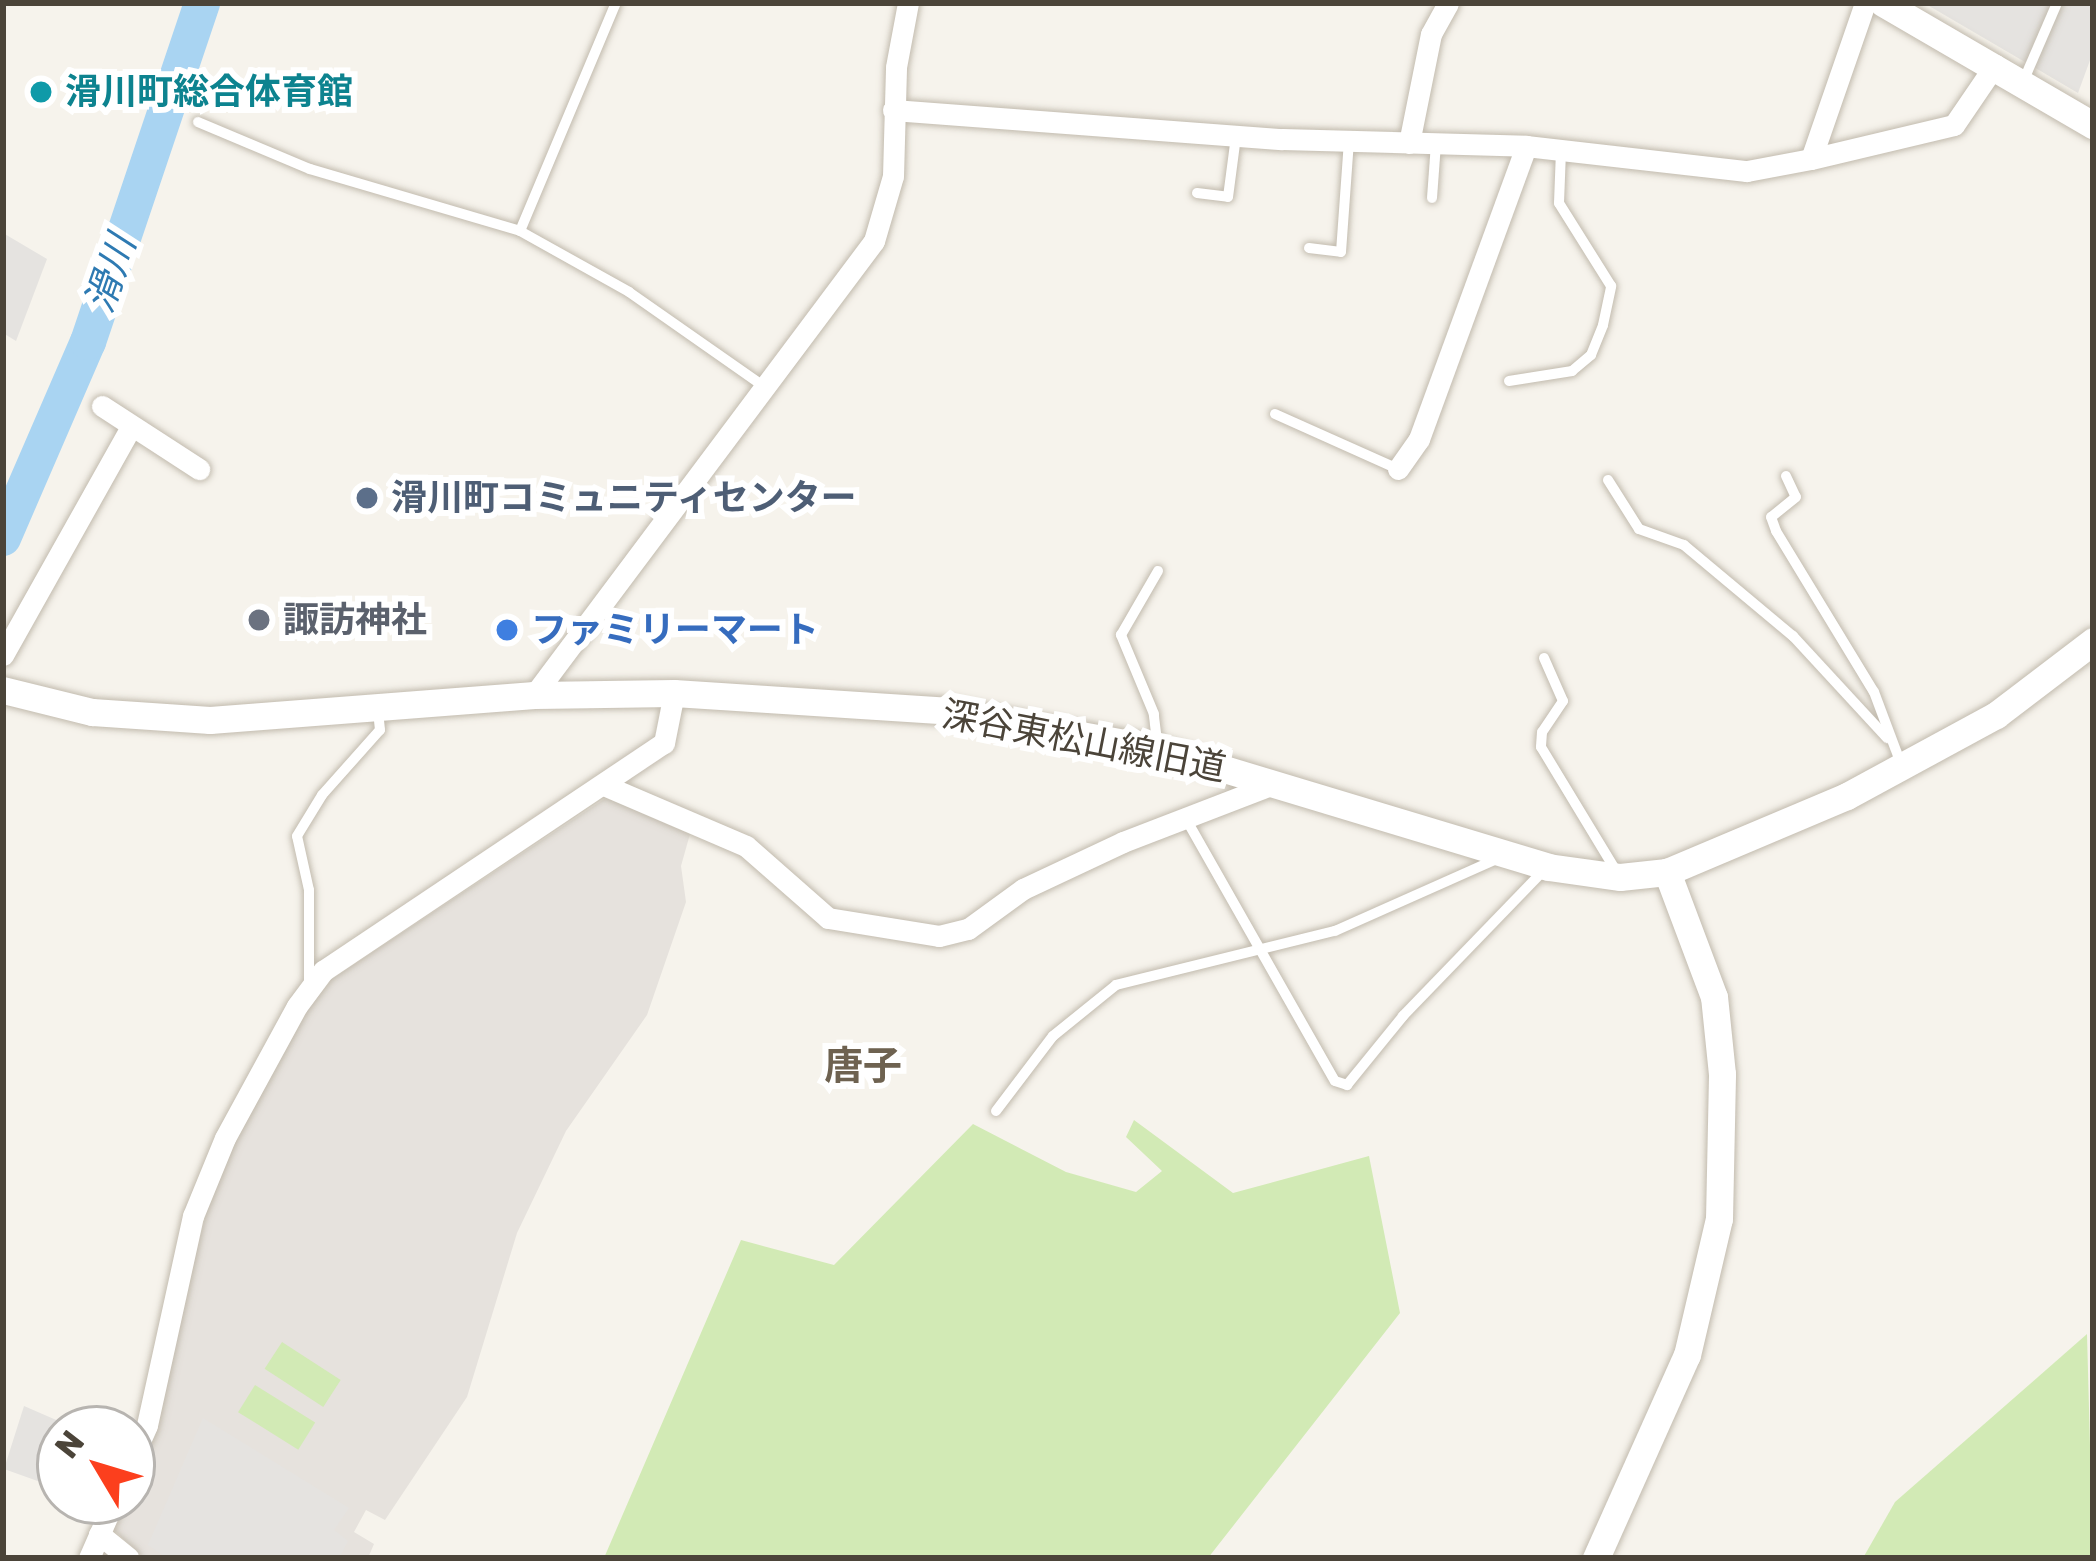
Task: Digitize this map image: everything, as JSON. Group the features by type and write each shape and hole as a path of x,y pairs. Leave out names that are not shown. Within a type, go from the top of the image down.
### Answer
{"street":[{"path":"535,695 762,385 874,242 893,176 893,110 908,3"},
{"path":"1409,143 1432,34 1448,3"},
{"path":"1811,158 1865,3"},
{"path":"1883,3 2093,125"},
{"path":"893,110 1236,136 1526,146 1748,171 1954,125 1995,65"},
{"path":"1398,469 1419,439 1526,146"},
{"path":"102,406 199,469"},
{"path":"3,655 131,427"},
{"name":"深谷東松山線旧道","path":"3,690 92,712 210,720 378,711 535,695 674,693 950,711 1158,749 1548,867 1620,877 1667,872 1902,767 1996,715 2093,641"},
{"path":"151,1405 193,1216 233,1121 323,971 606,787 664,743 674,693"},
{"path":"606,787 746,846 828,918 940,936 968,929 1023,889 1276,783"},
{"path":"1596,1558 1687,1355 1719,1220 1722,1074 1714,997 1667,872"},
{"path":"89,1558 103,1525"},
{"path":"99,1534 129,1558"}],"lane":[{"path":"520,231 616,3"},
{"path":"2023,82 2057,3"},
{"path":"198,122 310,170 520,231 629,292 762,385"},
{"path":"1197,193 1228,197 1236,136"},
{"path":"1309,248 1341,252 1349,141"},
{"path":"1432,198 1436,144"},
{"path":"1509,381 1572,370 1592,355 1604,325 1611,286 1559,203 1561,150"},
{"path":"1276,414 1398,469"},
{"path":"1786,476 1796,497 1771,517 1776,531 1874,692 1887,738 1902,767"},
{"path":"1608,480 1639,529 1684,545 1793,636 1887,738"},
{"path":"1158,571 1121,635 1154,714 1158,749"},
{"path":"1544,658 1563,701 1542,732 1541,748 1620,877"},
{"path":"310,989 308,890 298,836 322,795 380,730 378,711"},
{"path":"1186,819 1261,943 1335,1081 1347,1085 1403,1016 1548,867"},
{"path":"996,1112 1053,1036 1116,985 1261,943 1335,931 1506,855"}],"shaded area":[{"path":"1924,3 2093,3 2093,52 2078,93"},
{"path":"3,233 47,259 16,341 3,333"},
{"path":"606,798 690,834 681,866 686,902 647,1015 566,1131 517,1233 467,1397 385,1520 366,1510 354,1532 374,1544 368,1558 144,1558 113,1529 116,1525 156,1525 156,1416 208,1205 222,1164 310,1006 332,979"},
{"path":"24,1406 36,1411 36,1480 4,1469"},
{"path":"203,1418 349,1508 334,1530 348,1541 339,1558 167,1558 148,1545"}],"green space":[{"path":"1134,1120 1233,1193 1369,1156 1400,1313 1208,1558 604,1558 741,1240 834,1265 973,1124 1066,1172 1136,1192 1162,1171 1126,1137"},
{"path":"2087,1334 2093,1558 1863,1558 1895,1502"},
{"path":"282,1342 341,1380 323,1407 265,1369"},
{"path":"255,1385 315,1423 298,1450 238,1412"}],"waterway":[{"name":"滑川","path":"3,538 88,342 202,3"}],"place":[{"name":"滑川町総合体育館","path":"41,92"},
{"name":"滑川町コミュニティセンター","path":"367,498"},
{"name":"諏訪神社","path":"259,620"},
{"name":"ファミリーマート","path":"507,630"}],"district":[{"name":"唐子","path":"863,1066"}]}
